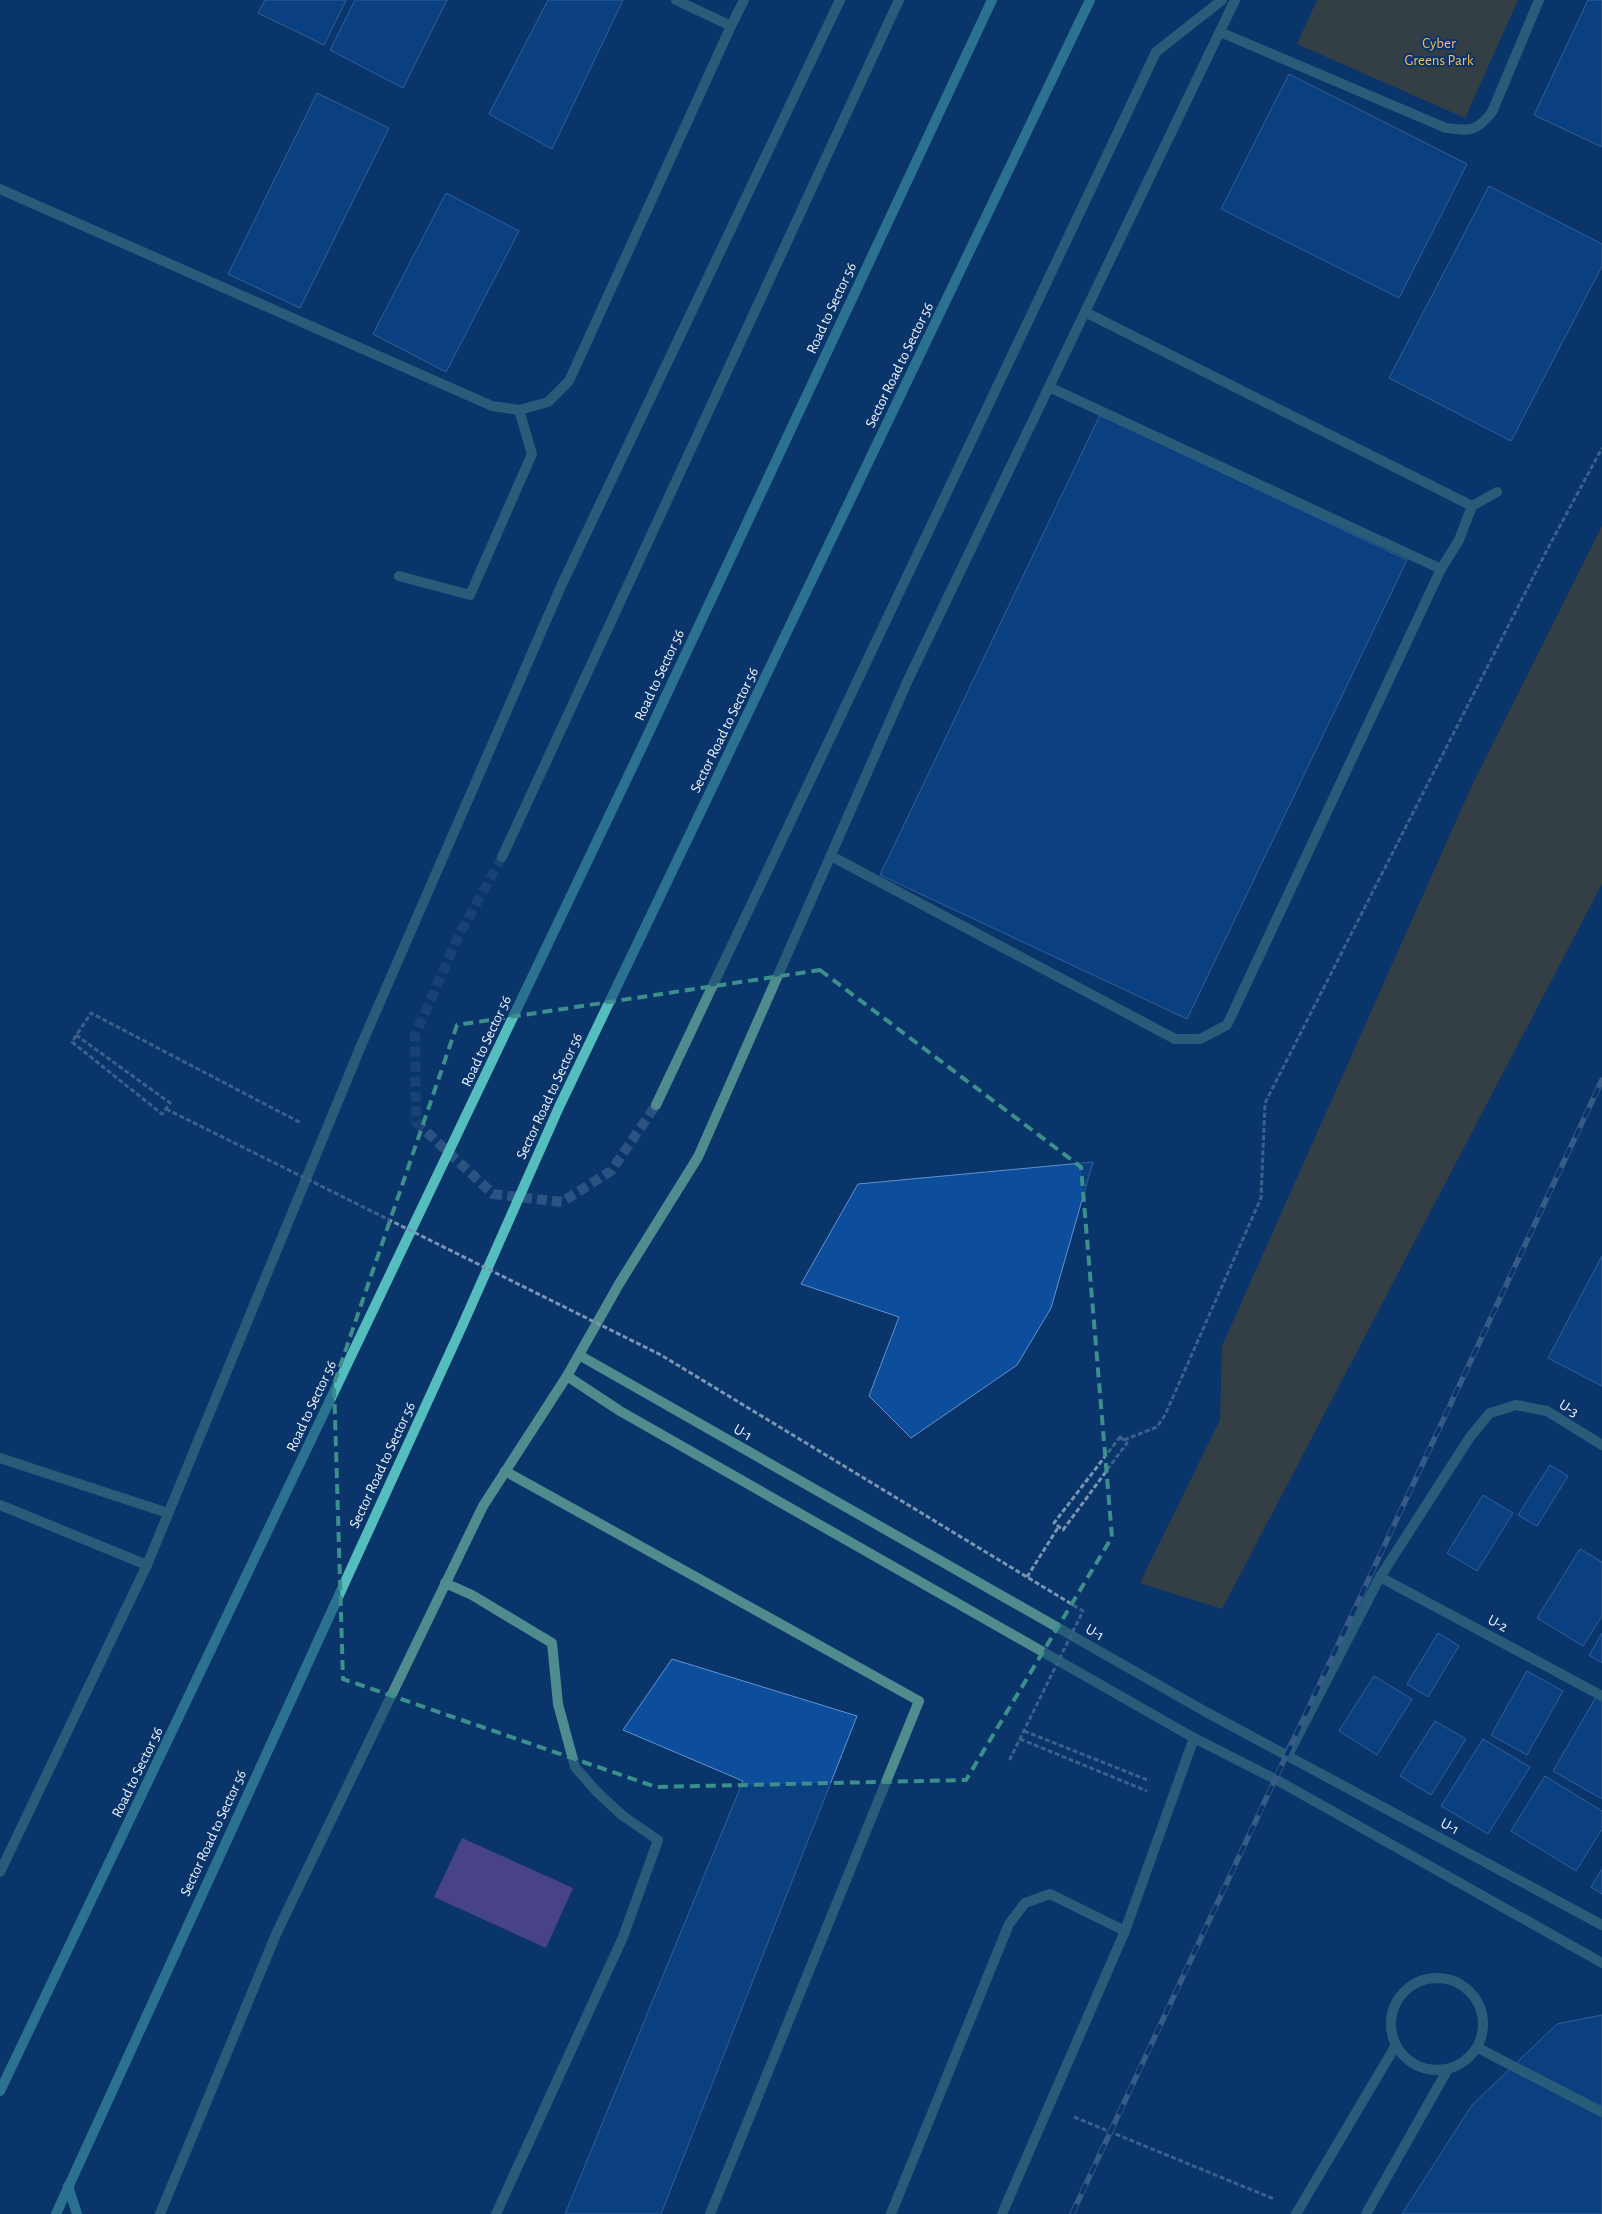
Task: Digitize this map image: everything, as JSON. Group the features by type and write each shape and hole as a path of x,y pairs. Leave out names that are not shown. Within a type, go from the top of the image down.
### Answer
{"main road":[{"name":"Road to Sector 56","path":"0,2091 642,748 992,0"},
{"name":"Sector Road to Sector 56","path":"56,2214 459,1333 559,1107 1090,0"},
{"path":"68,2186 77,2214"}],"street":[{"path":"676,0 731,26"},
{"path":"0,189 492,406 519,410 548,402 569,381 744,0"},
{"path":"0,1872 147,1565 360,1048 562,584 840,0"},
{"path":"502,857 899,0"},
{"path":"656,1105 1156,52 1222,0"},
{"path":"160,2214 277,1932 483,1506 567,1376 619,1284 698,1157 908,680 1235,0"},
{"path":"1220,32 1446,128 1467,130 1481,126 1492,112 1539,0"},
{"path":"1085,312 1472,506"},
{"path":"1049,387 1441,569"},
{"path":"398,576 470,595 532,454 519,410"},
{"path":"831,856 1175,1039 1200,1039 1227,1025 1441,569 1459,540 1472,506 1497,492"},
{"name":"U-1","path":"579,1355 1206,1712 1602,1925"},
{"path":"567,1376 620,1411 1194,1738 1275,1779 1602,1963"},
{"name":"U-3","path":"1380,1576 1470,1437 1490,1413 1516,1405 1547,1411 1602,1445"},
{"path":"0,1458 168,1513"},
{"path":"505,1471 919,1701 710,2214"},
{"path":"0,1505 147,1565"},
{"path":"1288,1755 1380,1576"},
{"name":"U-2","path":"1380,1576 1602,1696"},
{"path":"445,1583 472,1594 552,1642 558,1704 575,1766 597,1792 624,1816 658,1840 623,1937 496,2214"},
{"path":"1002,2214 1050,2108 1125,1931 1194,1738"},
{"path":"892,2214 1008,1924 1025,1903 1050,1894 1125,1931"},
{"path":"1445,1977 1462,1984 1476,1996 1483,2012 1484,2031 1478,2048 1466,2062 1448,2069 1430,2070 1413,2064 1396,2045 1391,2035 1391,2016 1397,1999 1410,1986 1426,1978 1445,1977"},
{"path":"1298,2212 1396,2045"},
{"path":"1478,2048 1602,2112"},
{"path":"1366,2214 1448,2069"}],"path":[{"path":"1124,1440 1063,1530 1054,1523 1124,1440 1157,1427 1165,1415 1261,1198 1265,1103 1543,557 1602,448"},
{"path":"76,1035 170,1103 162,1114 72,1042 76,1035 91,1013 324,1135"},
{"path":"166,1109 661,1355 1083,1611 1008,1760"},
{"path":"1027,1576 1059,1526"},
{"path":"1024,1730 1152,1782"},
{"path":"1020,1739 1148,1791"},
{"path":"1050,2108 1298,2212"}],"highlighted area":[{"path":"820,970 1081,1167 1112,1537 966,1780 656,1787 343,1679 334,1384 457,1025"}],"green space":[{"name":"Cyber Greens Park","path":"1317,0 1518,0 1465,118 1297,44"},
{"path":"1602,526 1602,884 1222,1609 1140,1583 1220,1420 1222,1346 1473,783"}],"shaded area":[{"path":"462,1838 573,1888 546,1948 434,1897"}],"building":[{"path":"265,0 346,0 324,45 258,13"},
{"path":"355,0 447,0 403,88 330,50"},
{"path":"548,0 623,0 552,149 489,114"},
{"path":"1588,0 1602,0 1602,147 1534,115"},
{"path":"1289,74 1467,164 1399,298 1221,209"},
{"path":"317,93 389,128 300,308 228,274"},
{"path":"1489,186 1602,244 1602,266 1511,441 1389,378"},
{"path":"446,193 519,231 446,372 373,334"},
{"path":"1100,415 1407,560 1187,1019 880,875"},
{"path":"1093,1162 1051,1308 1017,1365 911,1438 869,1396 899,1317 801,1284 858,1184"},
{"path":"1602,1256 1602,1386 1548,1358"},
{"path":"1550,1465 1568,1476 1537,1526 1518,1515"},
{"path":"1483,1495 1513,1513 1477,1571 1447,1553"},
{"path":"1580,1549 1602,1562 1602,1616 1583,1646 1537,1618"},
{"path":"1438,1633 1459,1646 1428,1697 1407,1684"},
{"path":"1602,1633 1602,1663 1589,1655"},
{"path":"672,1659 857,1716 661,2214 565,2214 743,1781 623,1730"},
{"path":"1527,1671 1563,1691 1527,1755 1491,1735"},
{"path":"1374,1676 1412,1699 1377,1755 1339,1731"},
{"path":"1596,1697 1602,1701 1602,1799 1553,1771"},
{"path":"1435,1721 1466,1739 1431,1795 1400,1776"},
{"path":"1483,1739 1530,1767 1488,1834 1441,1806"},
{"path":"1545,1776 1602,1811 1602,1829 1576,1871 1511,1831"},
{"path":"1602,1869 1602,1894 1591,1887"},
{"path":"1602,2015 1602,2214 1402,2214 1472,2105 1557,2024"}],"tunnel":[{"path":"502,857 459,935 415,1035 416,1122 493,1194 562,1202 611,1171 656,1105"}],"railway":[{"path":"1072,2214 1602,1080"}]}
